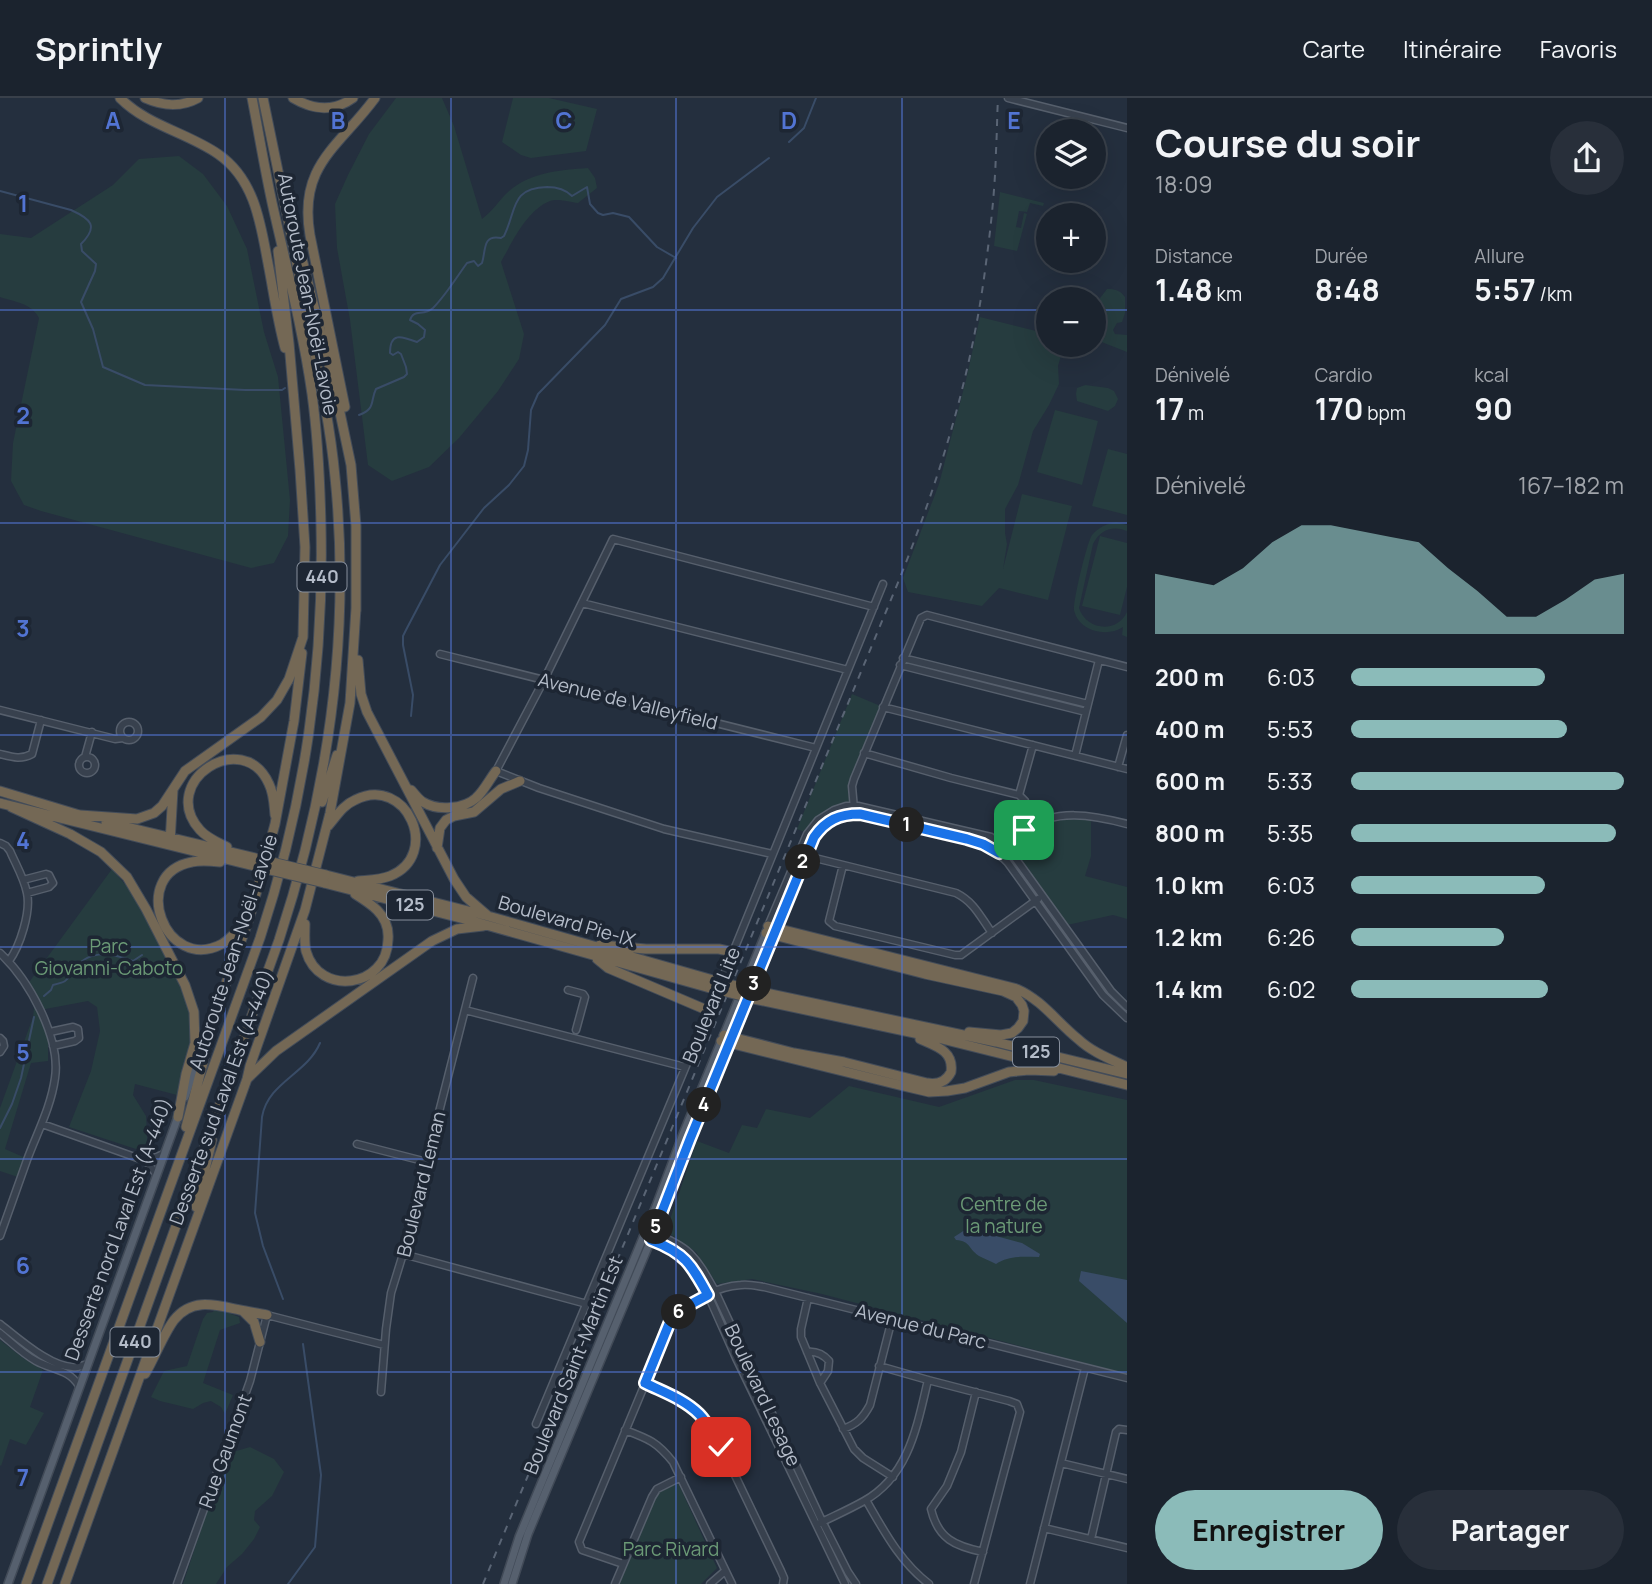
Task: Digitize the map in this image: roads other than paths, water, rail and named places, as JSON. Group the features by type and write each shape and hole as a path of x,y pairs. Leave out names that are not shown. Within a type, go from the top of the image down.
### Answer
{"highway":[{"path":"120,98 149,120 212,150 229,163 245,182 253,197 261,225 283,343 292,376"},
{"path":"145,98 177,105 198,98"},
{"name":"Autoroute Jean-Noël-Lavoie","path":"26,1584 278,881 309,740 316,678 322,572 317,440 305,350 272,204 252,98"},
{"name":"Autoroute Jean-Noël-Lavoie","path":"47,1584 282,932 308,840 328,740 338,655 338,510 328,418 263,98"},
{"path":"293,98 309,106 328,108 342,105 353,98"},
{"path":"247,1079 284,1045 432,941 457,929 488,921 461,890 437,848 370,718 361,694 356,608 356,526 351,464 342,390 311,241 308,211 311,186 320,164 375,98"},
{"path":"272,142 335,389 351,464"},
{"path":"80,815 133,819 147,817 159,809 190,767 253,724 273,705 287,684 303,637 304,526 292,376 272,204"},
{"name":"Desserte sud Laval Est (A-440)","path":"65,1584 305,910 327,828 345,730 352,680 356,608"},
{"name":"Desserte nord Laval Est (A-440)","path":"209,1028 250,916 275,824 295,713 303,637"},
{"path":"308,840 345,730"},
{"path":"237,854 206,836 191,816 188,804 191,789 206,768 232,759 258,769 272,790 275,824"},
{"path":"403,783 429,805 460,806 477,798 496,771"},
{"path":"488,799 496,780 496,771"},
{"path":"437,848 440,828 446,820 474,811 503,788 520,781"},
{"path":"170,841 173,789"},
{"name":"Boulevard Pie-IX","path":"0,791 253,863 584,944 712,984"},
{"path":"327,828 350,803 371,795 395,801 412,818 416,843 404,867 386,878 350,886"},
{"name":"Boulevard Pie-IX","path":"0,803 237,854 253,863"},
{"path":"11,807 78,838 101,852 127,877 146,909 188,990 194,1012 195,1043 178,1117"},
{"path":"250,916 226,942 199,948 182,943 172,936 162,922 158,904 159,892 165,880 183,864 204,861 253,863"},
{"path":"305,910 305,948 315,967 326,976 341,981 352,981 366,976 378,967 384,958 388,932 377,911 350,886"},
{"name":"Boulevard Pie-IX","path":"488,921 593,955 1127,1085"},
{"path":"771,931 1006,992 1017,998 1024,1008 1022,1022 1009,1034 944,1031"},
{"path":"771,931 1017,989 1042,1004 1087,1046 1127,1067"},
{"path":"584,944 719,949 733,952"},
{"path":"593,955 608,968 709,1012"},
{"name":"Boulevard Pie-IX","path":"756,995 944,1031 1127,1074"},
{"path":"172,1180 203,1063 209,1028"},
{"path":"726,1039 926,1083 936,1084 945,1080 952,1068 947,1054 906,1032"},
{"path":"726,1039 929,1092 960,1089 1018,1071 1073,1072"},
{"path":"188,1243 222,1100"},
{"path":"132,1397 170,1328 182,1313 195,1306 218,1304 267,1315"},
{"path":"242,1310 254,1322 260,1342"}],"main road":[{"name":"Boulevard Saint-Martin Est","path":"504,1584 519,1537 684,1153 726,1039 771,931"},
{"name":"Desserte nord Laval Est (A-440)","path":"8,1584 209,1028"},
{"name":"Boulevard Saint-Martin Est","path":"512,1584 528,1534 648,1235"}],"street":[{"path":"1008,98 1127,128"},
{"path":"772,854 664,829 496,771 613,539 874,607"},
{"name":"Boulevard Lite","path":"536,1424 709,1012 883,584"},
{"path":"582,603 848,670"},
{"path":"854,814 854,779 921,618 927,615 1127,667"},
{"name":"Avenue de Valleyfield","path":"440,653 816,748"},
{"path":"1075,756 1099,660"},
{"path":"902,661 1026,693 1086,712"},
{"path":"1026,693 1088,704"},
{"path":"883,707 1127,769"},
{"path":"0,710 115,739 124,738"},
{"path":"0,754 16,758 32,754 41,720"},
{"path":"85,757 92,732"},
{"path":"1118,767 1127,735"},
{"path":"1019,795 1033,745"},
{"path":"864,753 1019,795 1025,801 1035,823"},
{"path":"771,931 802,855 807,834 818,820 834,810 853,806 889,812 978,833 991,837 1005,847 1111,990 1127,1007"},
{"path":"802,855 821,826 834,818 854,814 983,844 999,853 1008,863 1103,995 1127,1018"},
{"path":"999,853 1024,830 1056,816 1097,816 1127,824"},
{"path":"0,843 10,851 27,893 28,907 17,948 9,961"},
{"path":"802,855 956,893 970,902 992,933"},
{"path":"842,865 829,921 835,926 961,955 1043,896"},
{"path":"23,880 46,874 50,875 53,883 49,887 27,893"},
{"path":"0,953 9,961 35,1000 50,1032 55,1076 42,1124 0,1236"},
{"name":"Boulevard Leman","path":"381,1392 391,1293 473,978"},
{"path":"568,990 585,997 576,1030"},
{"path":"466,1010 685,1067"},
{"path":"50,1032 73,1027 78,1030 79,1038 75,1041 53,1046"},
{"path":"0,1038 4,1046 0,1052"},
{"path":"42,1124 146,1161 157,1175"},
{"path":"357,1144 426,1162"},
{"path":"146,1161 164,1154"},
{"name":"Boulevard Lesage","path":"648,1235 687,1260 712,1293 736,1358 819,1523 845,1584"},
{"path":"403,1254 587,1304"},
{"name":"Avenue du Parc","path":"623,1564 582,1550 579,1542 671,1319 682,1309 712,1293 745,1284 764,1287 1127,1378"},
{"path":"808,1298 801,1338 820,1383 854,1449 893,1477"},
{"path":"267,1315 384,1345"},
{"name":"Rue Gaumont","path":"177,1584 245,1397 267,1315"},
{"path":"843,1429 854,1426 863,1418 870,1405 892,1319"},
{"path":"0,1324 42,1356 71,1367 88,1364"},
{"path":"0,1333 38,1362 69,1374 79,1386"},
{"path":"807,1352 824,1355 829,1361 828,1371 820,1383"},
{"path":"879,1366 1017,1405 1020,1412 974,1584"},
{"path":"1030,1584 1085,1368"},
{"path":"819,1523 866,1500 893,1477 914,1438 928,1380"},
{"path":"645,1383 685,1403 705,1421 721,1447 781,1571 783,1584"},
{"path":"976,1392 961,1452 947,1486 931,1510 934,1522 952,1543 982,1552"},
{"path":"1091,1539 1116,1432 1119,1429 1127,1430"},
{"path":"625,1430 650,1439 660,1446 673,1462 732,1584"},
{"path":"1060,1463 1127,1479"},
{"path":"615,1584 652,1497 657,1489 681,1477"},
{"path":"866,1500 896,1552 915,1574 929,1584"},
{"name":"Boulevard Lesage","path":"819,1523 856,1584"},
{"path":"1044,1528 1127,1548"},
{"path":"710,1584 725,1571"}],"water":[{"path":"979,1224 988,1226 996,1236 1022,1243 1040,1254 1039,1257 1012,1258 996,1264 979,1256 967,1244 954,1237"},
{"path":"1081,1271 1127,1280 1127,1323 1079,1281"}],"waterway":[{"path":"789,142 804,128 816,98"},
{"path":"411,716 413,695 403,636 440,565 484,508 509,485 524,466 531,410 538,394 605,325 621,299 653,287 663,278 693,228 717,197 769,158"},
{"path":"359,415 370,407 376,389 407,374 401,354 390,353 394,339 401,337 417,342 424,337 425,330 410,320 412,316 433,308 467,263 474,261 478,266 482,263 488,241 504,236 516,202 526,191 554,187 572,196 587,187 590,204 598,213 629,217 657,247 676,258"},
{"path":"0,191 71,210 88,220 91,228 81,244 82,251 96,264 81,302 93,329 103,367 145,385 245,390 285,388"},
{"path":"44,996 53,985 67,980 75,968 88,957 103,954 133,961 142,955"},
{"path":"0,1128 21,1078 34,1017"},
{"path":"283,1299 263,1246 255,1213 262,1117 272,1095 306,1063 320,1043"},
{"path":"288,1584 315,1547 321,1475 303,1344"}],"railway":[{"path":"483,1584 927,507 963,387 980,305 993,207 998,98"}],"park label":[{"name":"Parc Giovanni-Caboto","path":"109,957"},
{"name":"Centre de la nature","path":"1004,1215"},
{"name":"Parc Rivard","path":"671,1549"}]}
